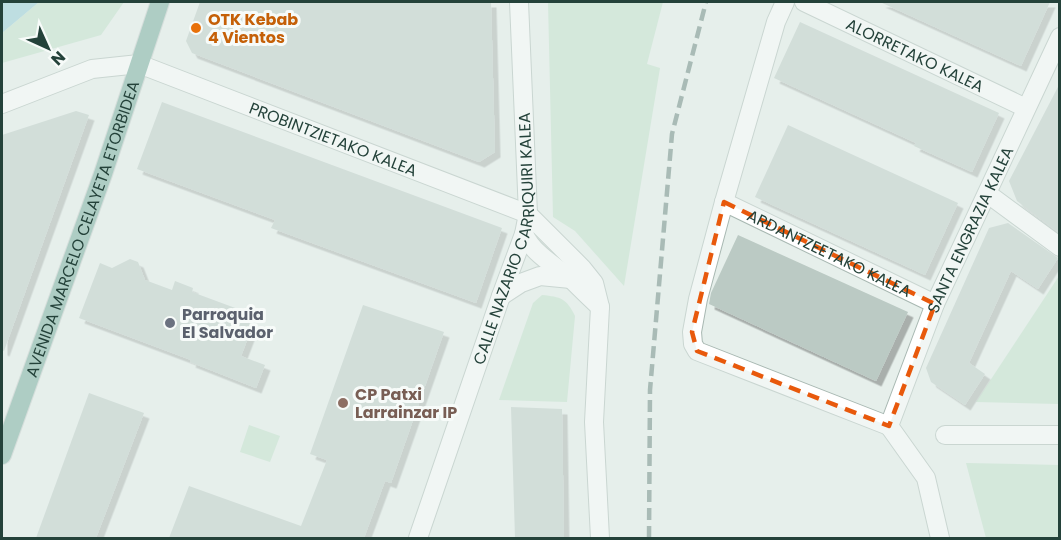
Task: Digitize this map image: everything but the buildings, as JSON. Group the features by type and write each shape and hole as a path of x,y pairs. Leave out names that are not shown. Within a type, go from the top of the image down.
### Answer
{"main road":[{"name":"AVENIDA MARCELO CELAYETA ETORBIDEA","path":"2,455 109,157 160,2"}],"street":[{"name":"CALLE NAZARIO CARRIQUIRI KALEA","path":"418,538 524,234 528,214 519,2"},
{"path":"785,2 776,22 724,202 698,299 692,332 693,344 697,351 889,426 926,478 940,538"},
{"name":"ALORRETAKO KALEA","path":"804,2 1026,108"},
{"name":"SANTA ENGRAZIA KALEA","path":"889,426 935,304 1059,37"},
{"path":"2,104 92,69 140,64"},
{"name":"PROBINTZIETAKO KALEA","path":"140,64 528,214"},
{"path":"988,194 1059,247"},
{"name":"ARDANTZEETAKO KALEA","path":"724,202 935,304"},
{"path":"528,214 594,283 600,307 594,422 600,538"},
{"path":"524,234 528,244 571,279 600,307"},
{"path":"501,296 521,283 540,276 571,279"},
{"path":"945,435 1059,435"}],"highlighted area":[{"path":"724,202 935,304 889,426 697,351 692,332"}],"green space":[{"path":"39,2 124,2 101,35 2,63 2,33"},
{"path":"548,2 663,2 647,64 660,68 624,286 575,231 553,217"},
{"path":"1059,276 1059,404 976,402"},
{"path":"542,295 562,300 569,305 575,316 567,402 499,400 533,303"},
{"path":"249,425 280,436 270,462 240,452"},
{"path":"966,463 1059,465 1059,538 986,538"}],"water":[{"path":"2,2 39,2 2,33"}],"railway":[{"path":"649,538 650,390 672,134 706,2"}],"place":[{"name":"OTK Kebab 4 Vientos","path":"196,28"},
{"name":"Parroquia El Salvador","path":"170,323"},
{"name":"CP Patxi Larrainzar IP","path":"343,403"}]}
